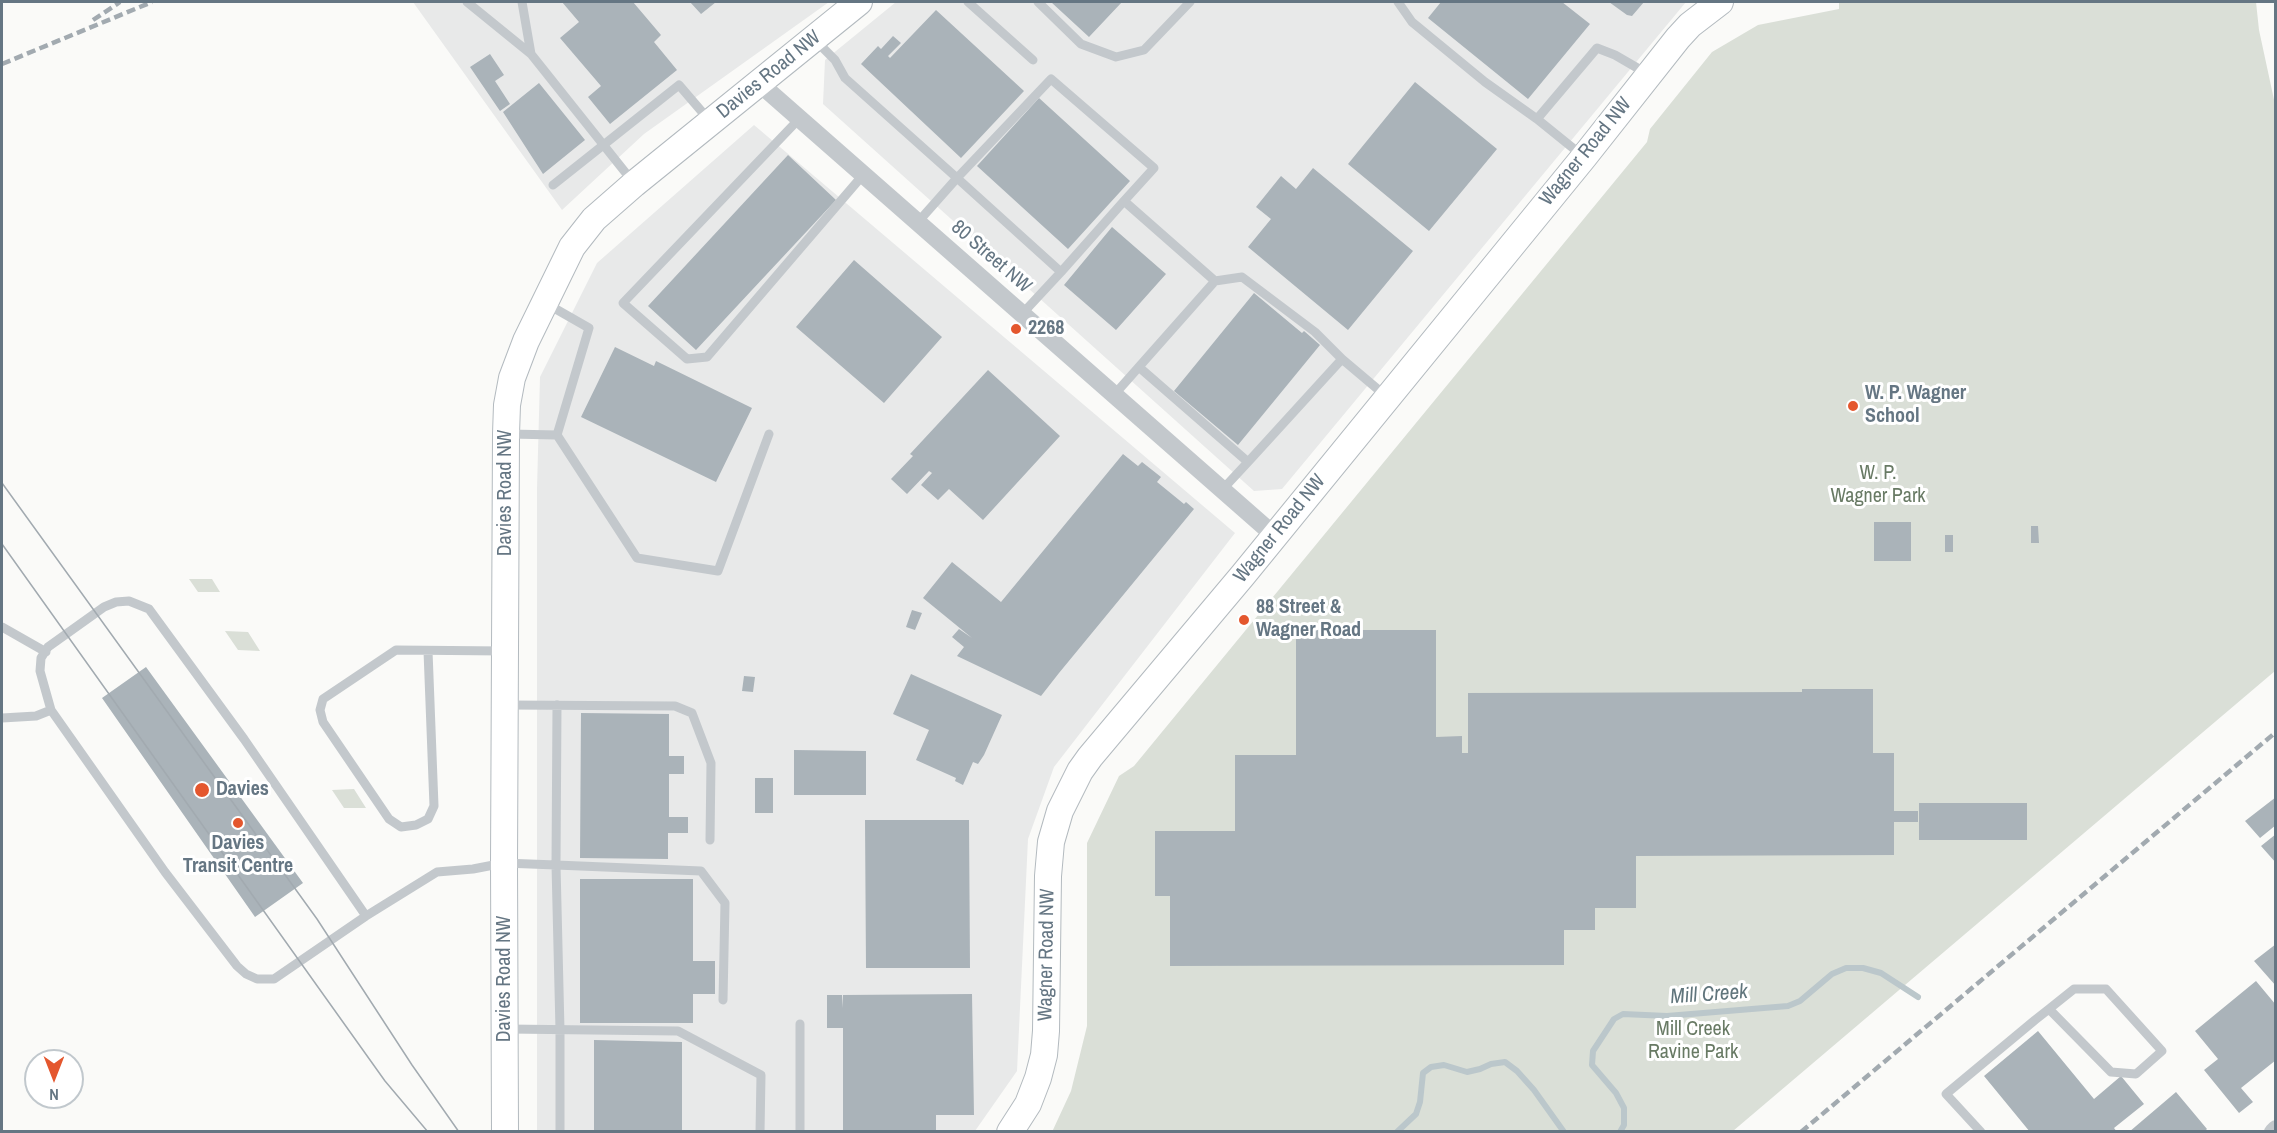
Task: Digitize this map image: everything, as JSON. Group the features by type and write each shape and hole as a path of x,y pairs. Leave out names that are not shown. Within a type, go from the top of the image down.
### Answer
{"street":[{"name":"Davies Road NW","path":"506,1131 504,863 506,434 512,378 526,341 572,247 584,231 634,184 859,2"},
{"name":"Wagner Road NW","path":"1010,1131 1028,1104 1044,1055 1048,868 1055,825 1066,797 1090,757 1275,536 1584,157 1648,75 1690,25 1720,2"},
{"name":"80 Street NW","path":"759,83 1275,536"}],"lane":[{"path":"467,2 531,54 634,184"},
{"path":"522,2 531,54"},
{"path":"968,2 1033,60"},
{"path":"1038,2 1081,44 1116,57 1144,50 1190,2"},
{"path":"1398,2 1412,22 1584,157"},
{"path":"813,39 835,60 845,78 1061,272"},
{"path":"1537,119 1597,48 1615,55 1648,75"},
{"path":"918,222 1051,79 1154,168 1022,314"},
{"path":"553,185 679,85 710,122"},
{"path":"799,119 623,303 687,359 706,357 863,175"},
{"path":"1124,201 1215,281"},
{"path":"1114,395 1215,281 1242,277 1315,332 1342,359 1388,397"},
{"path":"545,303 589,328 557,435 637,558 718,571 769,434"},
{"path":"1222,490 1342,359"},
{"path":"1140,368 1248,462"},
{"path":"506,434 557,435"},
{"path":"366,916 244,739 149,609 129,601 116,602 104,607 48,647 41,658 40,671 51,710 165,873 246,975 257,979 274,979 366,916 437,872 473,869 504,863 701,871 725,903 723,1000"},
{"path":"2,627 46,652"},
{"path":"428,651 434,806 428,819 416,825 401,827 389,819 323,722 320,710 323,699 396,650 506,651"},
{"path":"505,705 675,706 692,713 711,763 710,840"},
{"path":"557,705 556,865 560,1131"},
{"path":"2,718 36,717 51,710"},
{"path":"1981,1131 1946,1094 2049,1009 2074,989 2106,989 2162,1051 2136,1074 2111,1072 2049,1009"},
{"path":"800,1024 800,1131"},
{"path":"505,1029 678,1031 761,1075 760,1131"}],"shaded area":[{"path":"413,2 829,2 644,134 562,210"},
{"path":"896,2 1686,2 1282,489 1254,491 823,104 825,60"},
{"path":"754,125 1235,533 1054,767 1028,839 1017,1071 975,1131 537,1132 537,489 540,377 597,263"}],"green space":[{"name":"W. P. Wagner Park","path":"1839,2 2256,2 2259,30 2276,109 2275,671 1733,1131 1052,1132 1071,1091 1087,1026 1087,843 1119,776 1134,766 1647,142 1650,129 1712,52 1758,25 1839,9"},
{"path":"189,579 212,579 220,592 198,592"},
{"path":"225,631 248,632 260,651 238,650"},
{"path":"354,789 366,808 344,808 332,790"}],"building":[{"path":"562,2 633,2 661,35 654,42 677,70 610,124 588,97 601,86 560,38 579,22"},
{"path":"690,2 716,2 701,14"},
{"path":"1051,2 1122,2 1089,37"},
{"path":"1441,2 1562,2 1590,24 1528,99 1428,18"},
{"path":"1609,2 1644,2 1632,16"},
{"path":"936,10 1024,91 961,158 861,64 878,46 881,49 893,36 901,43 888,56 890,58"},
{"path":"490,54 504,75 495,81 510,104 500,111 470,67"},
{"path":"1415,82 1497,149 1429,231 1348,164"},
{"path":"539,83 585,140 543,174 503,112"},
{"path":"1039,98 1130,181 1068,249 977,166"},
{"path":"788,155 836,200 696,350 648,306"},
{"path":"1313,168 1413,251 1348,330 1248,247 1271,219 1256,207 1281,176 1296,189"},
{"path":"1112,227 1166,274 1116,330 1064,285"},
{"path":"854,260 942,337 884,403 796,327"},
{"path":"1254,293 1320,345 1238,445 1174,391"},
{"path":"615,347 654,366 656,361 752,408 716,482 581,417"},
{"path":"988,370 1060,436 983,520 949,489 938,500 921,485 932,473 929,471 907,494 891,479 913,456 910,454"},
{"path":"1123,454 1138,466 1142,462 1161,477 1157,482 1184,504 1186,502 1194,509 1041,696 957,656 964,647 952,637 959,629 972,638 923,598 952,562 1001,602"},
{"path":"1874,522 1911,522 1911,561 1874,561"},
{"path":"2031,526 2038,526 2039,543 2031,543"},
{"path":"1945,535 1953,535 1953,552 1945,552"},
{"path":"912,610 922,613 915,630 906,627"},
{"path":"1296,630 1436,630 1436,737 1462,736 1462,753 1468,753 1468,693 1802,692 1802,689 1873,689 1873,753 1894,753 1894,811 1918,811 1918,822 1894,822 1894,855 1636,856 1636,908 1595,908 1595,930 1564,930 1564,965 1170,966 1170,896 1155,896 1155,831 1235,831 1235,755 1296,755"},
{"path":"146,667 303,883 255,917 102,698"},
{"path":"911,674 1002,715 984,755 978,764 973,762 963,785 955,781 956,778 916,760 929,730 893,714"},
{"path":"744,676 755,677 753,692 742,691"},
{"path":"581,713 669,714 669,756 684,756 684,774 669,774 669,817 688,817 688,833 668,833 668,859 580,858"},
{"path":"794,750 866,751 866,795 794,795"},
{"path":"755,778 773,778 773,813 755,813"},
{"path":"2276,797 2276,825 2260,838 2245,821"},
{"path":"1919,803 2027,803 2027,840 1919,840"},
{"path":"865,820 969,820 970,968 866,968"},
{"path":"2276,834 2276,863 2261,846"},
{"path":"580,879 693,879 693,961 715,961 715,994 693,994 693,1023 580,1023"},
{"path":"2276,944 2276,986 2254,961"},
{"path":"2256,981 2276,1005 2276,1060 2241,1088 2253,1102 2239,1113 2204,1070 2218,1059 2195,1031"},
{"path":"972,994 974,1115 936,1115 936,1132 843,1132 843,1028 827,1028 827,995 842,995 842,1008 843,995"},
{"path":"2038,1031 2094,1099 2121,1076 2144,1104 2114,1128 2117,1132 2030,1132 1984,1076"},
{"path":"594,1040 682,1042 682,1132 594,1132"},
{"path":"2176,1092 2207,1129 2204,1132 2129,1132"}],"waterway":[{"name":"Mill Creek","path":"1620,1132 1624,1125 1624,1108 1616,1093 1592,1065 1593,1051 1614,1019 1623,1014 1667,1016 1788,1006 1800,1001 1832,974 1846,968 1863,968 1881,973 1918,997"},
{"name":"Mill Creek","path":"1397,1132 1416,1114 1420,1102 1423,1073 1431,1067 1444,1065 1467,1072 1505,1062 1517,1071 1534,1090 1564,1132"}],"tram line":[{"path":"2,483 317,919 412,1065 459,1132"},
{"path":"2,544 385,1081 428,1132"}],"railway":[{"path":"93,20 120,2"},
{"path":"2,64 152,2"},
{"path":"1801,1132 2276,732"}],"place":[{"name":"2268","path":"1016,329"},
{"name":"W. P. Wagner School","path":"1853,406"},
{"name":"88 Street & Wagner Road","path":"1244,620"},
{"name":"Davies","path":"202,790"},
{"name":"Davies Transit Centre","path":"238,823"}],"park label":[{"name":"Mill Creek Ravine Park","path":"1693,1042"}]}
